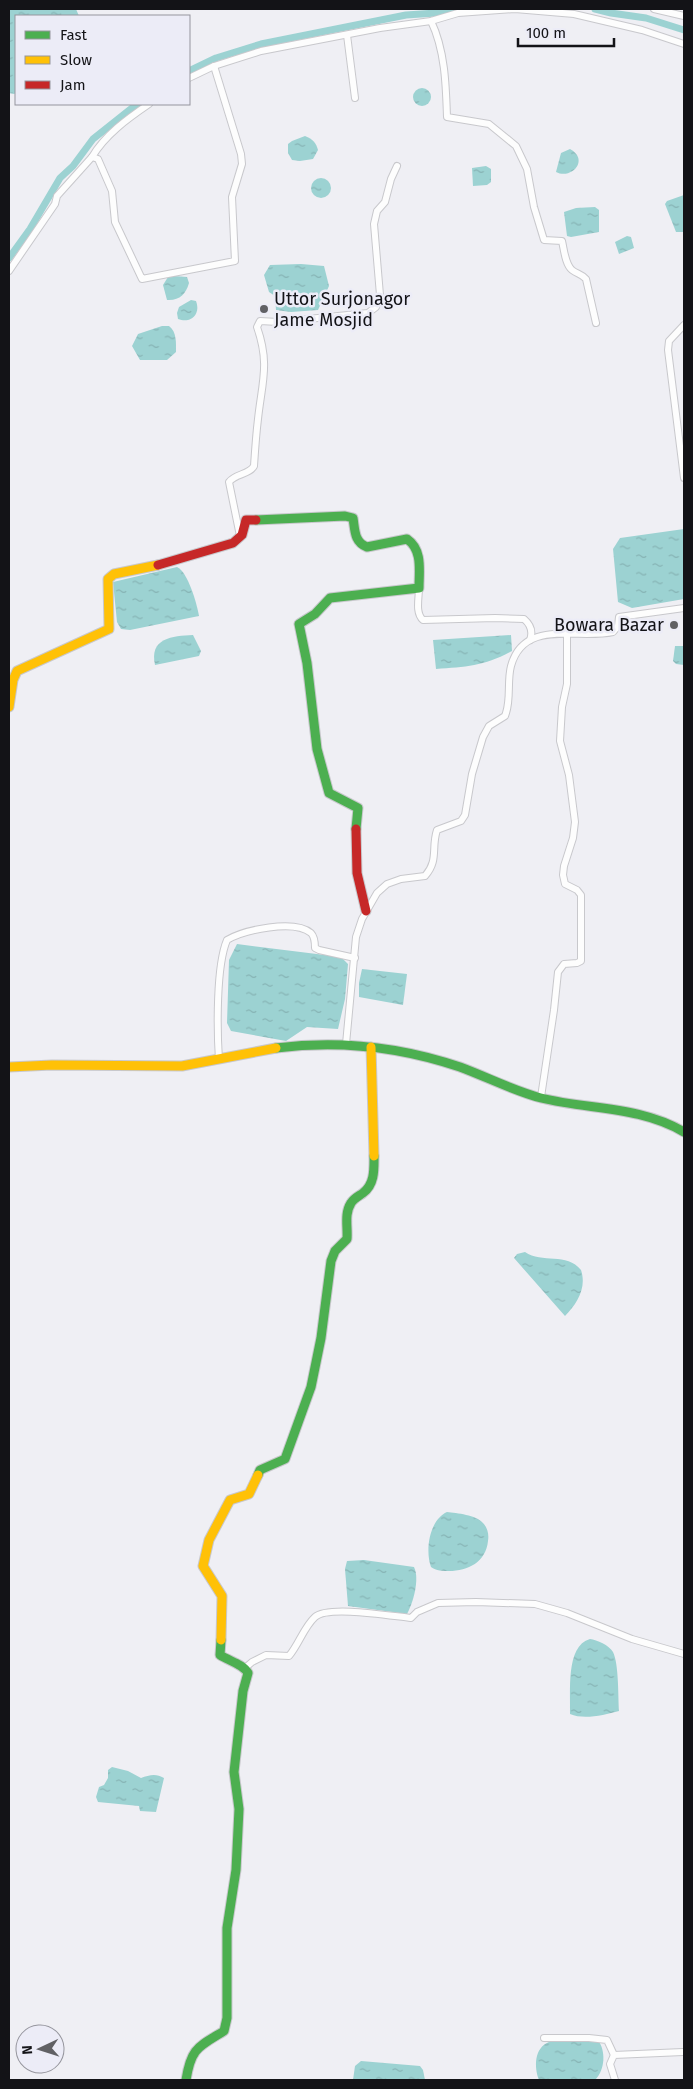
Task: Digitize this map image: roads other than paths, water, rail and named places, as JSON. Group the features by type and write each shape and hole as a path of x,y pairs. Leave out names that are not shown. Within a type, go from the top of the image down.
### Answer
{"street":[{"path":"190,78 214,66 261,51 431,21 458,14 515,9 574,14 642,30 684,44"},
{"path":"654,9 684,16"},
{"path":"431,21 436,31 446,81 447,117 489,124 516,146 527,169 534,207 544,240 562,241 571,269 583,274 586,279 596,324"},
{"path":"346,35 355,98"},
{"path":"92,157 98,158 102,163 112,192 115,222 142,278 236,261 232,197 242,164 241,154 214,66"},
{"path":"9,271 55,204 57,196 92,157 100,144 132,115 147,105"},
{"path":"240,539 229,482 233,477 254,468 265,369 264,346 257,326 260,321 278,322 368,313 376,307 380,295 374,224 377,211 385,202 391,179 397,166"},
{"path":"684,324 669,341 668,350 684,478"},
{"path":"240,539 246,520 350,516 353,518 356,540 361,546 367,547 407,539 416,546 419,588 418,612 419,617 423,620 524,619 529,624 532,632 530,640"},
{"path":"9,707 16,672 110,628 108,582 110,576 183,559 240,539"},
{"path":"366,911 356,877 358,808 351,803 333,797 329,793 317,749 307,663 299,624 315,614 330,598 419,588"},
{"path":"346,1044 358,928 377,893 387,884 401,879 425,876 430,870 434,858 437,830 461,821 465,814 476,756 489,726 505,716 508,708 510,669 521,647 536,637 567,633 613,632 618,626 619,617 622,615 646,615 684,608"},
{"path":"541,1098 558,972 564,964 581,961 582,956 580,895 577,890 565,884 563,875 573,838 575,822 569,774 560,741 562,707 567,684 567,633"},
{"path":"219,1060 218,1005 224,948 227,940 246,932 292,927 311,933 314,937 315,948 319,950 355,958"},
{"path":"9,1067 41,1064 180,1066 203,1064 262,1050 302,1044 346,1044 394,1050 454,1065 541,1098 631,1111 670,1123 684,1132"},
{"path":"186,2080 191,2054 196,2047 224,2031 227,2018 227,1928 236,1870 239,1809 234,1772 243,1691 248,1673 245,1668 228,1661 220,1655 223,1601 220,1592 203,1569 205,1554 209,1540 230,1500 249,1494 255,1486 260,1470 285,1459 306,1402 321,1338 331,1262 335,1251 347,1239 349,1204 369,1188 373,1178 370,1047"},
{"path":"245,1668 266,1655 288,1656 314,1618 322,1612 337,1611 410,1618 417,1612 438,1603 535,1604 567,1613 632,1639 684,1654"},
{"path":"544,2038 607,2040 614,2055 610,2064 615,2080"},
{"path":"614,2055 683,2052"}],"water":[{"path":"9,9 76,9 79,15 15,15 15,94 9,93"},
{"path":"422,88 428,91 431,97 428,103 422,106 416,103 413,97 416,91"},
{"path":"305,136 314,142 318,150 313,159 292,160 288,153 288,144"},
{"path":"570,149 576,153 578,158 576,168 562,174 556,172 561,153"},
{"path":"486,166 491,169 491,182 487,185 473,186 472,168"},
{"path":"317,178 325,178 331,184 331,192 325,198 317,198 311,192 311,184"},
{"path":"684,195 684,232 676,232 665,204 667,201"},
{"path":"595,207 599,210 599,232 567,236 564,212 576,208"},
{"path":"627,236 631,237 634,248 619,254 615,242"},
{"path":"301,264 324,266 329,286 318,310 291,312 276,310 275,296 269,292 264,275 270,265"},
{"path":"168,277 187,277 189,283 181,296 167,300 163,285"},
{"path":"191,300 196,301 197,306 194,317 187,320 178,319 179,307"},
{"path":"162,326 172,328 176,338 176,352 167,360 140,360 132,346 138,334"},
{"path":"684,529 684,599 632,608 618,602 613,549 620,538"},
{"path":"177,567 185,575 199,616 130,630 121,629 117,622 113,582"},
{"path":"193,635 201,651 199,656 155,665 155,649 164,640 177,636"},
{"path":"511,635 512,651 502,656 475,665 436,669 433,640"},
{"path":"675,646 684,646 684,665 676,664 673,661"},
{"path":"237,944 341,957 348,964 345,999 338,1029 307,1027 286,1041 231,1031 227,1023 229,960"},
{"path":"362,969 407,974 403,1005 359,997"},
{"path":"525,1252 539,1257 569,1261 581,1270 583,1283 580,1295 565,1316 514,1258 517,1254"},
{"path":"447,1512 476,1518 483,1523 488,1532 487,1548 480,1560 469,1567 456,1571 435,1569 431,1567 429,1560 428,1553 432,1529 441,1516"},
{"path":"364,1560 414,1567 416,1584 407,1614 348,1606 345,1569 347,1561"},
{"path":"590,1639 603,1643 613,1652 617,1672 619,1711 581,1717 570,1714 571,1671 576,1651 582,1643"},
{"path":"112,1767 128,1771 141,1778 158,1775 164,1778 156,1812 140,1811 139,1806 98,1802 96,1797 99,1787 104,1785 108,1778 108,1770"},
{"path":"598,2040 602,2049 603,2065 596,2079 539,2080 536,2058 544,2045 549,2042 559,2041"},
{"path":"361,2061 420,2066 425,2080 353,2080 355,2066"}],"waterway":[{"path":"190,71 216,58 261,44 406,15 436,13 453,9"},
{"path":"595,9 646,18 684,30"},
{"path":"9,258 30,229 60,178 73,166 93,139 136,105"}],"place":[{"name":"Uttor Surjonagor Jame Mosjid","path":"264,309"},
{"name":"Bowara Bazar","path":"674,625"}]}
